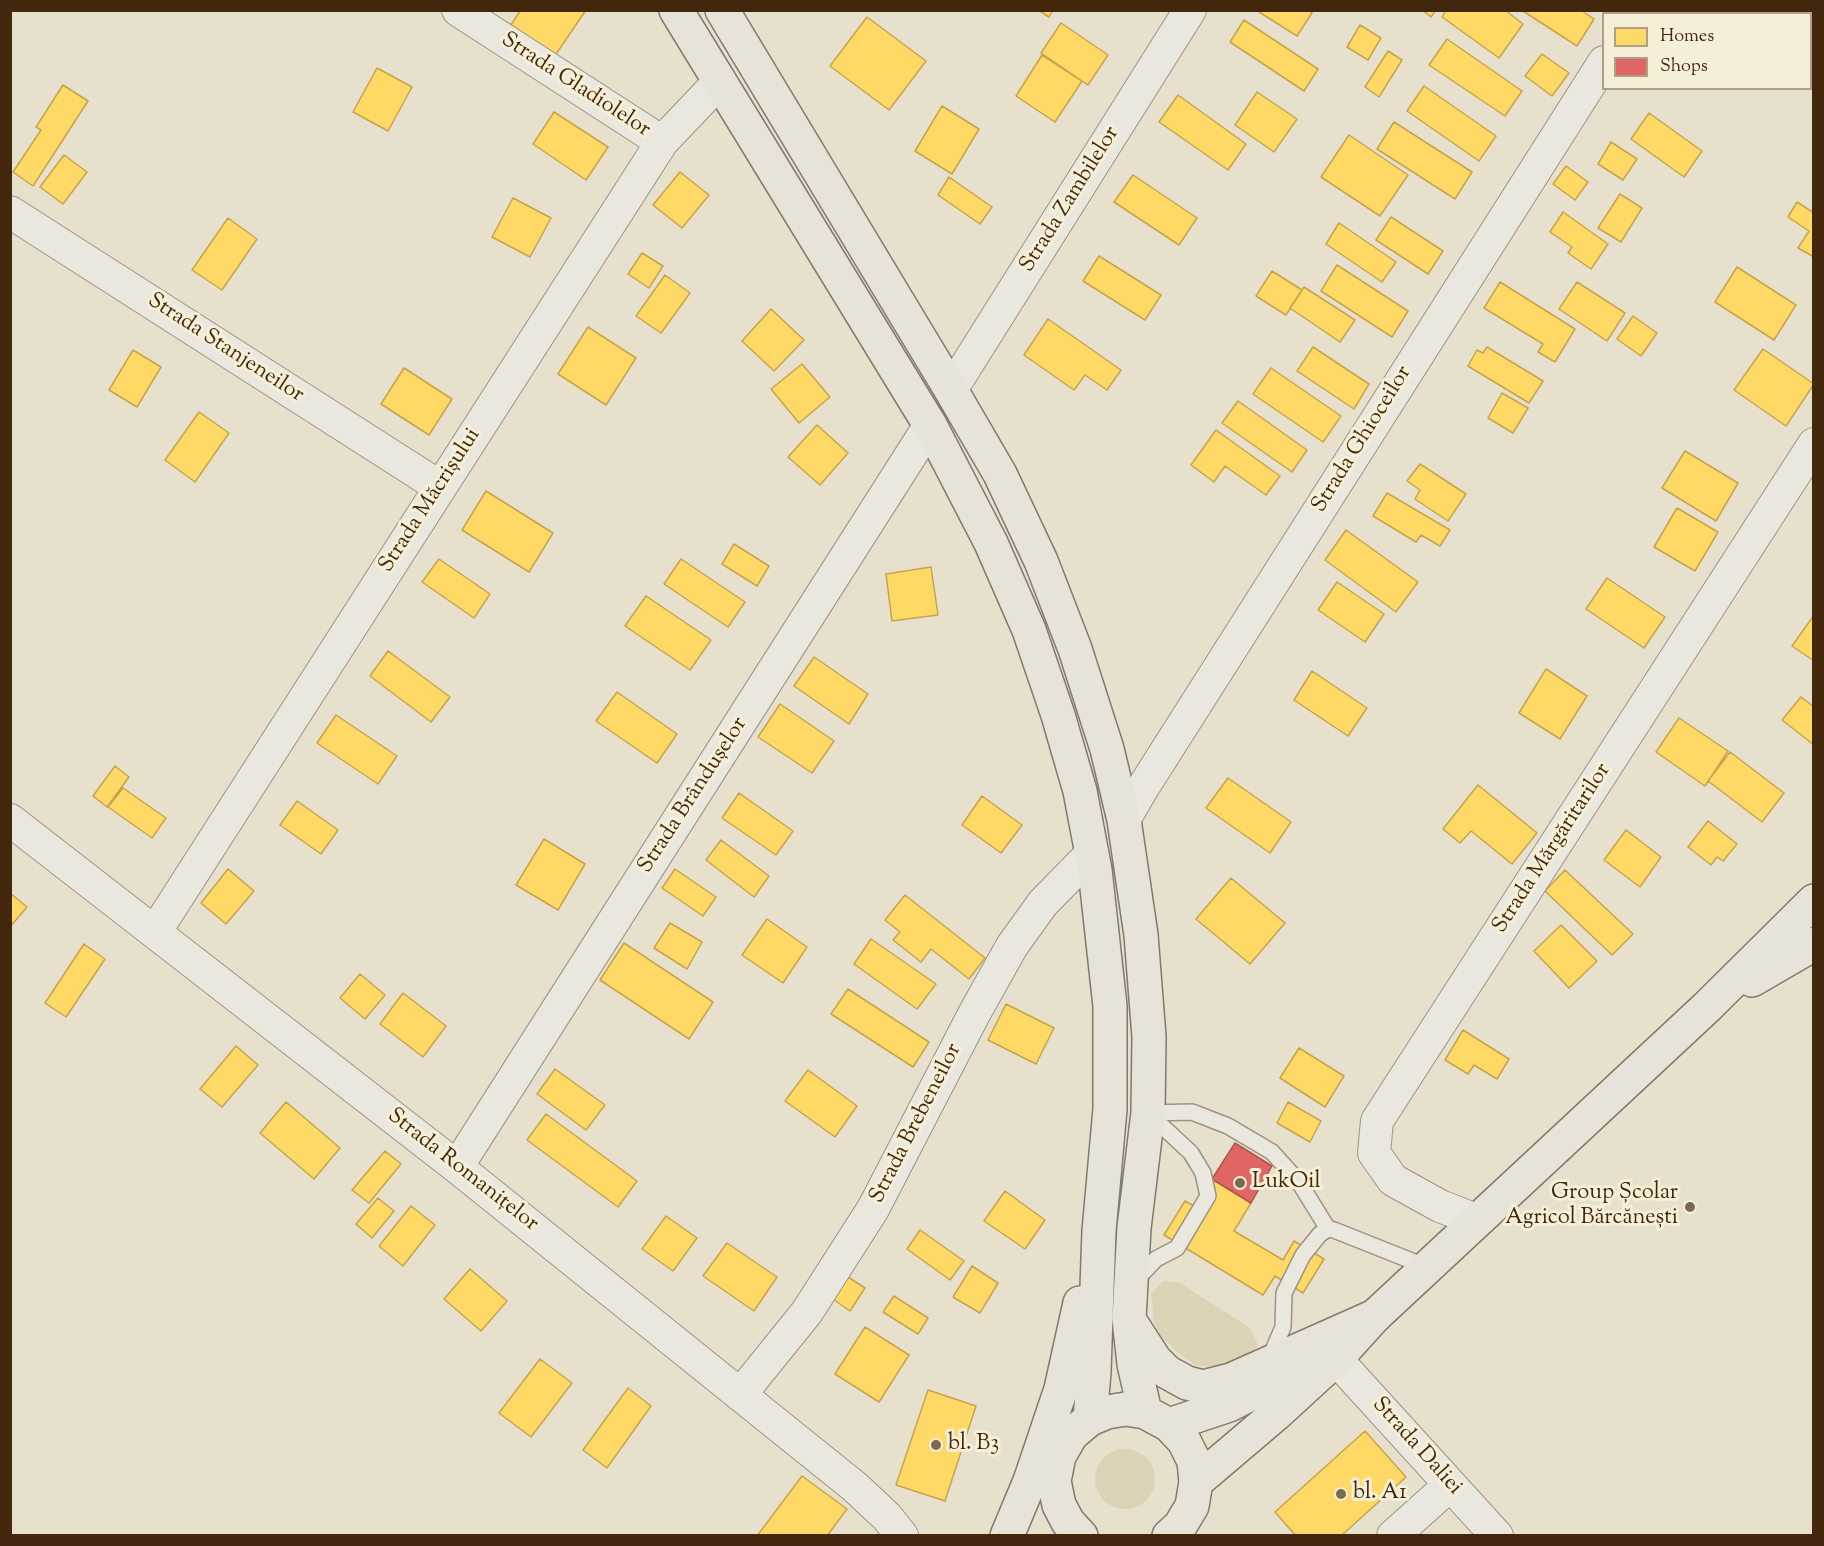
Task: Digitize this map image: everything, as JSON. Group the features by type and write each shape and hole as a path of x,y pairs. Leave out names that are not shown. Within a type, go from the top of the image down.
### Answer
{"main road":[{"path":"676,10 930,425 991,543 1029,630 1058,715 1080,791 1092,853 1110,1006 1110,1109 1102,1192 1090,1419"},
{"path":"735,18 1000,474 1041,561 1079,660 1107,749 1124,820 1141,935 1149,1037 1148,1113 1134,1228 1129,1319 1134,1364 1157,1418"},
{"path":"1197,1482 1336,1359 1375,1316 1707,1007 1814,901"},
{"path":"1707,1007 1814,944"},
{"path":"1007,1536 1030,1481 1061,1389 1102,1192"},
{"path":"1129,1319 1155,1360 1167,1372 1187,1383 1203,1387 1222,1383 1266,1365 1375,1316"},
{"path":"1157,1418 1229,1405 1254,1392 1375,1316"},
{"path":"1081,1536 1068,1522 1059,1505 1054,1481 1059,1456 1071,1435 1090,1419 1107,1412 1126,1409 1157,1418 1184,1441 1194,1461 1197,1482 1192,1506 1180,1526 1169,1536"},
{"path":"1046,1536 1059,1505"}],"street":[{"name":"Strada Gladiolelor","path":"458,10 662,142"},
{"name":"Strada Zambilelor","path":"951,390 1190,10"},
{"name":"Strada Ghioceilor","path":"1124,820 1602,65"},
{"name":"Strada Măcrișului","path":"155,932 662,142 720,81"},
{"name":"Strada Stanjeneilor","path":"10,212 440,487"},
{"name":"Strada Brândușelor","path":"458,1167 930,425"},
{"name":"Strada Mărgăritarilor","path":"1476,1220 1440,1206 1393,1180 1374,1153 1377,1121 1814,444"},
{"name":"Strada Romanițelor","path":"10,820 458,1167 855,1487 887,1517 902,1536"},
{"name":"Strada Brebeneilor","path":"740,1395 807,1312 873,1209 974,1014 1012,946 1044,903 1092,853"},
{"name":"Strada Daliei","path":"1336,1359 1497,1536"},
{"path":"1393,1536 1450,1485"}],"lane":[{"path":"1148,1113 1192,1112 1228,1126 1272,1152 1299,1182 1328,1229"},
{"path":"1130,1286 1156,1259 1177,1248 1208,1196 1203,1173 1191,1153 1148,1113"},
{"path":"1266,1365 1283,1327 1284,1293 1304,1255 1320,1234 1328,1229 1427,1267"}],"shaded area":[{"path":"1163,1281 1180,1283 1250,1328 1258,1345 1247,1360 1226,1367 1196,1366 1178,1353 1161,1336 1154,1322 1151,1294"},
{"path":"1125,1449 1142,1454 1150,1462 1155,1479 1150,1496 1142,1504 1125,1509 1108,1504 1100,1496 1095,1479 1100,1462 1108,1454"}],"building: Homes":[{"path":"521,10 586,10 552,60 508,29"},
{"path":"1038,10 1053,10 1049,17"},
{"path":"1256,10 1308,10 1312,13 1297,36"},
{"path":"1422,10 1436,10 1431,17"},
{"path":"1446,10 1505,10 1523,24 1499,58 1442,17"},
{"path":"1581,10 1594,19 1577,46 1523,11"},
{"path":"1696,10 1733,10 1732,12 1698,12"},
{"path":"867,17 926,61 889,110 830,66"},
{"path":"1244,20 1318,69 1304,91 1230,42"},
{"path":"1061,23 1108,55 1088,85 1041,53"},
{"path":"1360,25 1381,38 1368,60 1347,47"},
{"path":"1447,39 1522,91 1505,116 1429,65"},
{"path":"1388,51 1402,60 1379,97 1365,87"},
{"path":"1542,54 1569,73 1552,96 1525,76"},
{"path":"1042,55 1082,81 1055,122 1016,96"},
{"path":"377,68 412,87 388,131 353,112"},
{"path":"63,85 88,101 33,186 13,172 41,130 36,127"},
{"path":"1424,86 1496,136 1479,161 1407,111"},
{"path":"1257,92 1297,119 1274,152 1235,125"},
{"path":"1178,95 1246,144 1228,170 1159,122"},
{"path":"942,106 979,129 952,174 915,151"},
{"path":"554,112 608,147 586,180 533,144"},
{"path":"1649,113 1702,151 1684,177 1631,139"},
{"path":"1394,122 1472,172 1455,199 1377,149"},
{"path":"1349,135 1408,175 1380,216 1321,177"},
{"path":"1611,142 1637,159 1623,180 1598,164"},
{"path":"64,155 87,172 63,204 40,187"},
{"path":"1566,166 1588,182 1575,200 1553,184"},
{"path":"680,172 709,195 682,228 653,205"},
{"path":"1133,175 1197,218 1179,245 1114,202"},
{"path":"949,177 992,207 980,224 938,195"},
{"path":"1620,194 1642,208 1621,242 1598,228"},
{"path":"513,198 551,218 530,257 492,237"},
{"path":"1797,202 1814,213 1814,257 1798,248 1809,231 1788,217"},
{"path":"1563,212 1608,244 1591,269 1568,253 1572,247 1550,232"},
{"path":"1391,217 1443,251 1428,274 1376,240"},
{"path":"228,218 257,239 222,290 192,270"},
{"path":"1339,223 1396,262 1382,282 1326,244"},
{"path":"642,253 663,266 649,288 628,274"},
{"path":"1099,256 1161,295 1145,320 1083,281"},
{"path":"1337,265 1408,311 1392,337 1321,291"},
{"path":"1737,267 1796,305 1774,340 1715,302"},
{"path":"1272,271 1302,290 1286,315 1256,296"},
{"path":"665,275 690,293 661,333 636,316"},
{"path":"1500,282 1575,329 1555,362 1538,352 1543,344 1484,308"},
{"path":"1577,282 1625,313 1607,341 1559,309"},
{"path":"1304,287 1355,320 1340,342 1290,308"},
{"path":"771,309 804,340 774,371 742,341"},
{"path":"1633,316 1657,333 1641,356 1617,339"},
{"path":"1048,319 1121,370 1107,390 1085,375 1074,390 1024,355"},
{"path":"588,327 636,358 606,405 558,374"},
{"path":"1313,347 1369,384 1354,409 1297,371"},
{"path":"1487,347 1543,381 1529,403 1468,366 1477,350 1483,353"},
{"path":"1763,349 1814,384 1786,426 1734,390"},
{"path":"133,350 161,367 137,407 109,390"},
{"path":"802,364 830,397 799,423 771,389"},
{"path":"404,368 452,399 429,435 381,404"},
{"path":"1271,368 1341,416 1323,442 1253,394"},
{"path":"1502,393 1528,408 1513,433 1488,418"},
{"path":"1238,401 1307,450 1292,472 1222,423"},
{"path":"199,412 229,433 195,482 165,460"},
{"path":"817,425 848,453 820,485 788,457"},
{"path":"1216,430 1280,476 1266,495 1225,466 1214,482 1191,465"},
{"path":"1685,451 1738,483 1716,521 1662,488"},
{"path":"1420,464 1466,494 1448,521 1415,499 1420,490 1407,481"},
{"path":"486,491 553,533 529,572 462,530"},
{"path":"1387,493 1450,530 1440,546 1421,535 1416,542 1373,516"},
{"path":"1677,508 1718,532 1695,571 1654,547"},
{"path":"1346,530 1418,582 1396,612 1325,560"},
{"path":"734,544 769,566 757,586 722,564"},
{"path":"439,559 490,594 474,618 422,582"},
{"path":"681,559 745,602 728,627 664,584"},
{"path":"931,567 938,615 892,621 886,574"},
{"path":"1607,578 1665,617 1644,648 1586,609"},
{"path":"1337,582 1384,614 1365,642 1318,610"},
{"path":"646,596 711,640 690,670 625,626"},
{"path":"1814,615 1814,661 1792,646"},
{"path":"388,651 450,697 431,722 370,676"},
{"path":"814,657 868,694 849,724 794,686"},
{"path":"1546,669 1587,696 1560,739 1519,713"},
{"path":"1312,671 1367,708 1348,736 1294,700"},
{"path":"617,692 677,734 657,763 596,721"},
{"path":"1801,697 1814,707 1814,745 1782,720"},
{"path":"780,704 834,741 812,773 758,737"},
{"path":"336,715 397,756 378,784 317,743"},
{"path":"1679,718 1728,751 1705,786 1656,752"},
{"path":"1730,752 1784,793 1762,822 1708,781"},
{"path":"115,766 129,777 107,807 93,796"},
{"path":"1228,778 1291,822 1270,853 1206,808"},
{"path":"1478,785 1537,833 1512,864 1471,831 1460,843 1443,829"},
{"path":"123,788 166,818 152,838 108,807"},
{"path":"739,793 793,831 776,855 722,818"},
{"path":"982,796 1022,825 1001,853 962,825"},
{"path":"297,801 338,830 321,854 280,825"},
{"path":"1708,821 1737,844 1723,861 1717,857 1711,865 1688,847"},
{"path":"1626,830 1661,857 1640,887 1604,860"},
{"path":"544,839 585,864 558,910 516,885"},
{"path":"721,840 769,876 754,897 706,860"},
{"path":"228,869 254,891 226,924 201,903"},
{"path":"675,869 716,897 703,916 662,888"},
{"path":"1565,870 1633,934 1612,955 1545,891"},
{"path":"1231,878 1285,923 1250,964 1196,919"},
{"path":"10,893 27,907 10,927"},
{"path":"905,895 985,958 969,979 931,949 921,962 893,940 900,932 885,920"},
{"path":"767,919 807,947 783,983 742,955"},
{"path":"670,923 702,942 687,969 654,948"},
{"path":"1561,925 1597,961 1569,988 1534,951"},
{"path":"871,939 936,984 917,1009 854,964"},
{"path":"624,943 713,1002 689,1039 600,980"},
{"path":"84,944 105,959 66,1017 45,1003"},
{"path":"360,974 385,995 365,1019 340,998"},
{"path":"848,989 929,1042 913,1067 831,1014"},
{"path":"403,993 446,1026 423,1057 380,1024"},
{"path":"1006,1004 1054,1028 1036,1064 988,1040"},
{"path":"1463,1030 1509,1059 1497,1079 1474,1065 1468,1074 1445,1060"},
{"path":"236,1046 258,1065 222,1107 200,1089"},
{"path":"1299,1048 1344,1076 1325,1107 1280,1078"},
{"path":"555,1069 605,1105 586,1130 537,1094"},
{"path":"808,1070 857,1106 835,1137 785,1101"},
{"path":"286,1102 340,1148 314,1179 260,1133"},
{"path":"1288,1102 1321,1121 1310,1142 1277,1123"},
{"path":"546,1114 637,1181 618,1207 527,1140"},
{"path":"385,1151 401,1164 369,1203 352,1190"},
{"path":"1212,1179 1251,1203 1234,1231 1283,1260 1294,1241 1324,1259 1303,1293 1275,1276 1263,1295 1164,1235 1185,1201 1196,1207"},
{"path":"1005,1191 1045,1220 1025,1249 984,1221"},
{"path":"378,1198 394,1211 372,1238 356,1224"},
{"path":"411,1206 435,1225 403,1266 379,1246"},
{"path":"666,1216 697,1238 673,1271 642,1249"},
{"path":"920,1230 964,1261 950,1280 907,1249"},
{"path":"727,1243 777,1277 754,1311 703,1276"},
{"path":"972,1266 998,1283 980,1313 953,1297"},
{"path":"470,1269 507,1301 481,1331 444,1299"},
{"path":"845,1275 865,1288 850,1311 830,1297"},
{"path":"894,1296 928,1318 918,1334 883,1312"},
{"path":"865,1327 909,1355 879,1402 835,1374"},
{"path":"540,1359 572,1383 531,1437 499,1413"},
{"path":"628,1388 651,1406 607,1468 583,1450"},
{"name":"bl. B3","path":"928,1390 976,1406 945,1501 896,1485"},
{"name":"bl. A1","path":"1365,1431 1406,1477 1341,1536 1296,1536 1275,1512"},
{"path":"802,1476 847,1509 827,1536 757,1536"}],"building: Shops":[{"path":"1235,1143 1272,1166 1251,1203 1212,1179"}],"place":[{"name":"LukOil","path":"1240,1183"},
{"name":"Group Școlar Agricol Bărcănești","path":"1690,1207"},
{"name":"bl. B3","path":"936,1445"},
{"name":"bl. A1","path":"1341,1494"}]}
